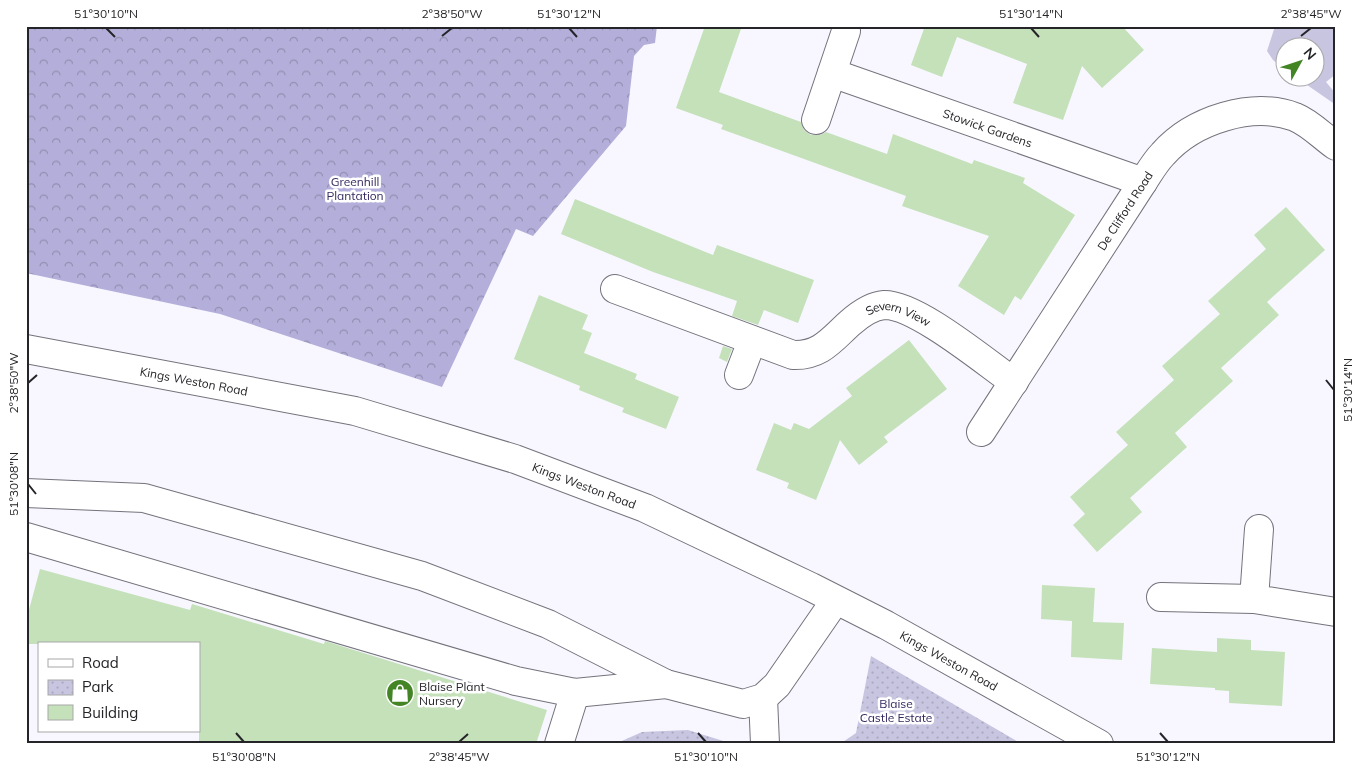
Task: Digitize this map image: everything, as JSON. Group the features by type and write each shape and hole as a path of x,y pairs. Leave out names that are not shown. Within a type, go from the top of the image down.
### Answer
{"street":[{"path":"816,120 846,31"},
{"name":"Stowick Gardens","path":"832,73 1143,182"},
{"name":"De Clifford Road","path":"981,432 1163,153 1193,129 1209,122 1246,113 1267,111 1297,118 1336,146"},
{"name":"Severn View","path":"615,289 786,354 808,354 828,345 849,324 866,312 881,306 896,307 916,314 1014,382"},
{"path":"739,375 752,341"},
{"name":"Kings Weston Road","path":"26,349 355,411 515,459 645,508 811,587 834,601 886,625 1099,744"},
{"path":"26,493 144,498 422,576 548,624 666,684 743,704 763,698 777,685 834,601"},
{"path":"1254,599 1259,529"},
{"path":"26,537 516,681 575,693 666,684"},
{"path":"1161,597 1254,599 1336,612"},
{"path":"560,744 575,693"},
{"path":"763,698 765,744"}],"green space":[{"name":"Greenhill Plantation","path":"26,26 657,26 655,43 644,45 634,56 626,126 533,236 516,229 442,387 220,314 26,273"},
{"path":"1275,26 1336,26 1336,74 1326,82 1336,94 1336,105 1311,88 1324,88 1324,38 1274,38 1274,61 1267,51"},
{"name":"Blaise Castle Estate","path":"871,656 1022,744 840,744 856,733"},
{"path":"688,730 733,744 615,744 642,732"}],"building":[{"path":"705,26 742,26 719,92 801,122 804,130 811,135 820,135 826,132 887,154 893,134 972,164 974,160 1025,178 1023,183 1075,215 1021,300 1015,296 1004,315 958,286 989,236 902,206 906,196 721,129 723,125 676,108"},
{"path":"925,26 1122,26 1144,50 1102,88 1082,66 1063,120 1013,103 1027,64 957,37 942,77 911,65"},
{"path":"575,199 713,255 717,245 814,280 798,323 764,310 758,325 732,316 737,301 653,272 561,234"},
{"path":"1286,207 1325,250 1267,302 1279,315 1221,368 1233,381 1175,433 1187,447 1130,498 1142,512 1097,552 1073,525 1085,514 1070,497 1128,445 1116,432 1174,380 1162,366 1220,314 1208,301 1266,249 1254,235"},
{"path":"539,295 588,315 582,329 592,333 584,353 637,374 635,379 679,397 666,429 622,412 624,408 579,390 580,386 514,359"},
{"path":"909,340 947,389 884,437 888,442 859,465 840,440 816,500 787,488 789,483 756,470 774,423 791,430 794,423 809,429 852,396 846,388"},
{"path":"723,346 732,349 727,362 719,358"},
{"path":"40,569 190,610 192,604 324,644 325,641 547,710 536,744 199,744 200,642 38,642 38,644 26,644 26,621"},
{"path":"1042,585 1095,588 1093,622 1124,623 1122,660 1071,657 1072,621 1041,619"},
{"path":"1217,638 1251,640 1251,650 1285,652 1282,706 1229,703 1229,691 1215,690 1215,688 1150,684 1152,648 1217,652"}],"place":[{"name":"Blaise Plant Nursery","path":"400,693"}]}
